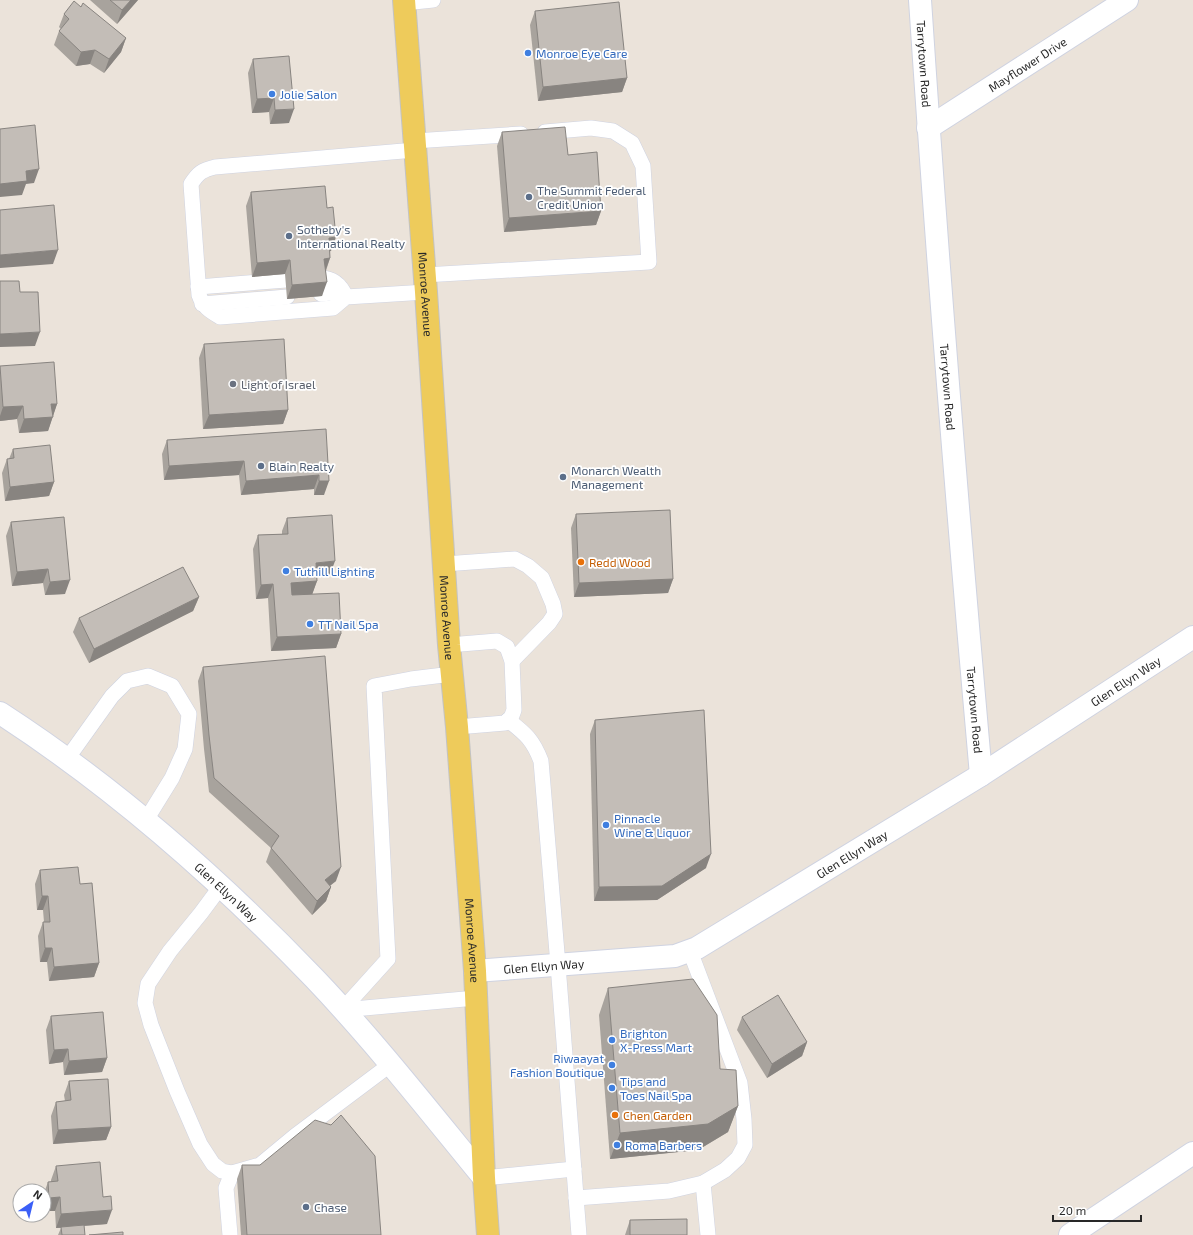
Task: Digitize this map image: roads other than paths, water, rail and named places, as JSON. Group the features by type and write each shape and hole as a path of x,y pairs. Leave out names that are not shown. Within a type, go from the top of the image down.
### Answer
{"main road":[{"name":"Monroe Avenue","path":"404,1 425,283 449,645 457,727 475,971 488,1235"}],"street":[{"name":"Tarrytown Road","path":"920,0 928,128 956,490 981,774"},
{"name":"Mayflower Drive","path":"928,128 1127,0"},
{"name":"Glen Ellyn Way","path":"475,971 675,956 697,948 981,774 1193,637"},
{"name":"Glen Ellyn Way","path":"0,713 67,759 146,820 221,886 316,980 391,1064 484,1178"},
{"path":"1070,1235 1193,1153"}],"lane":[{"path":"404,1 433,0"},
{"path":"321,294 330,293 346,297 425,283 649,262 643,166 632,143 614,131 592,128 222,166 205,169 196,176 191,184 198,287 202,304 210,311 220,317 333,308 346,297"},
{"path":"320,278 326,278 335,282 343,288 346,297"},
{"path":"198,287 286,280"},
{"path":"202,304 287,297"},
{"path":"444,564 515,559 528,566 542,578 553,604 555,614 549,623 512,661"},
{"path":"449,645 497,641 507,647 512,661 514,710 511,718 505,723 457,727"},
{"path":"342,1010 388,959 374,686 411,679 452,674"},
{"path":"67,759 112,696 127,681 148,676 172,686 189,714 185,748 172,778 146,820"},
{"path":"508,720 525,733 535,747 541,761 579,1235"},
{"path":"221,886 170,951 148,984 145,1003 177,1091 200,1144 213,1164 222,1171 232,1173 260,1165 294,1136 391,1064"},
{"path":"576,1198 669,1191 703,1184 726,1170 738,1158 746,1145 740,1083 690,951"},
{"path":"342,1010 476,998"},
{"path":"484,1178 574,1169"},
{"path":"230,1235 226,1188 232,1173"},
{"path":"703,1184 708,1235"}],"place":[{"name":"Monroe Eye Care","path":"528,53"},
{"name":"Jolie Salon","path":"272,94"},
{"name":"The Summit Federal Credit Union","path":"529,197"},
{"name":"Sotheby's International Realty","path":"289,236"},
{"name":"Light of Israel","path":"233,384"},
{"name":"Blain Realty","path":"261,466"},
{"name":"Monarch Wealth Management","path":"563,477"},
{"name":"Redd Wood","path":"581,562"},
{"name":"Tuthill Lighting","path":"286,571"},
{"name":"TT Nail Spa","path":"310,624"},
{"name":"Pinnacle Wine & Liquor","path":"606,825"},
{"name":"Brighton X-Press Mart","path":"612,1040"},
{"name":"Riwaayat Fashion Boutique","path":"612,1065"},
{"name":"Tips and Toes Nail Spa","path":"612,1088"},
{"name":"Chen Garden","path":"615,1115"},
{"name":"Roma Barbers","path":"617,1145"},
{"name":"Chase","path":"306,1207"}]}
